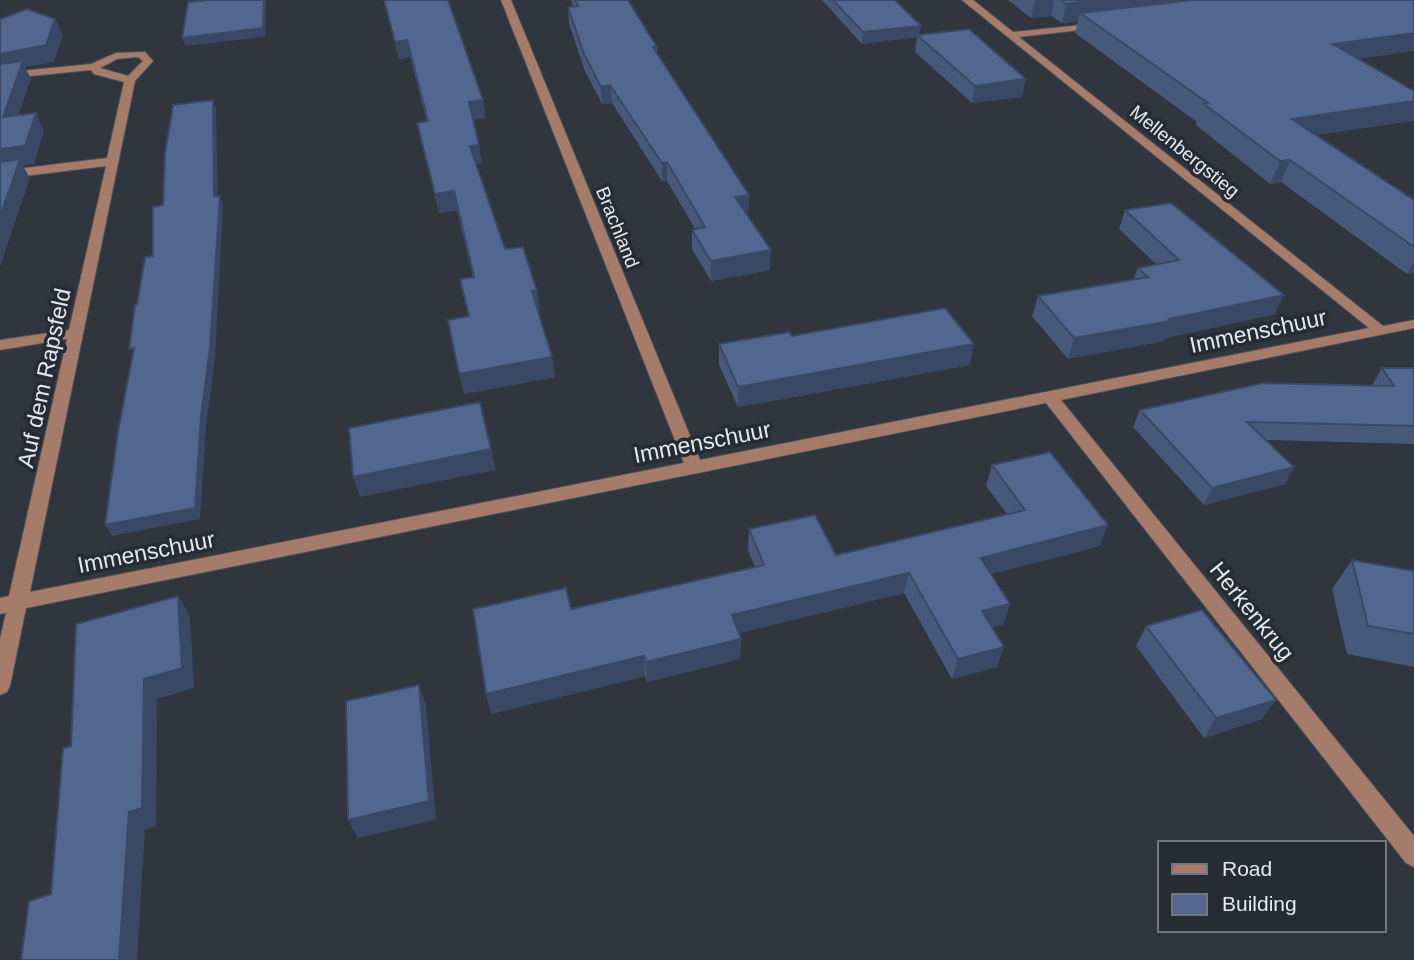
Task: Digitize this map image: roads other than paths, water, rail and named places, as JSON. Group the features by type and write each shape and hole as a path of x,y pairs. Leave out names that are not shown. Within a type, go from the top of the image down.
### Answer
{"street":[{"name":"Brachland","path":"506,0 695,468"},
{"name":"Mellenbergstieg","path":"967,0 1381,331"},
{"path":"1011,35 1105,24"},
{"name":"Auf dem Rapsfeld","path":"0,686 10,604 77,333 130,80 148,61 141,54 119,54 102,60 94,67"},
{"path":"0,76 94,67 99,72 130,80"},
{"path":"0,175 114,161"},
{"name":"Immenschuur","path":"10,604 1414,324"},
{"path":"0,345 77,333"},
{"name":"Herkenkrug","path":"1051,398 1414,855"}]}
